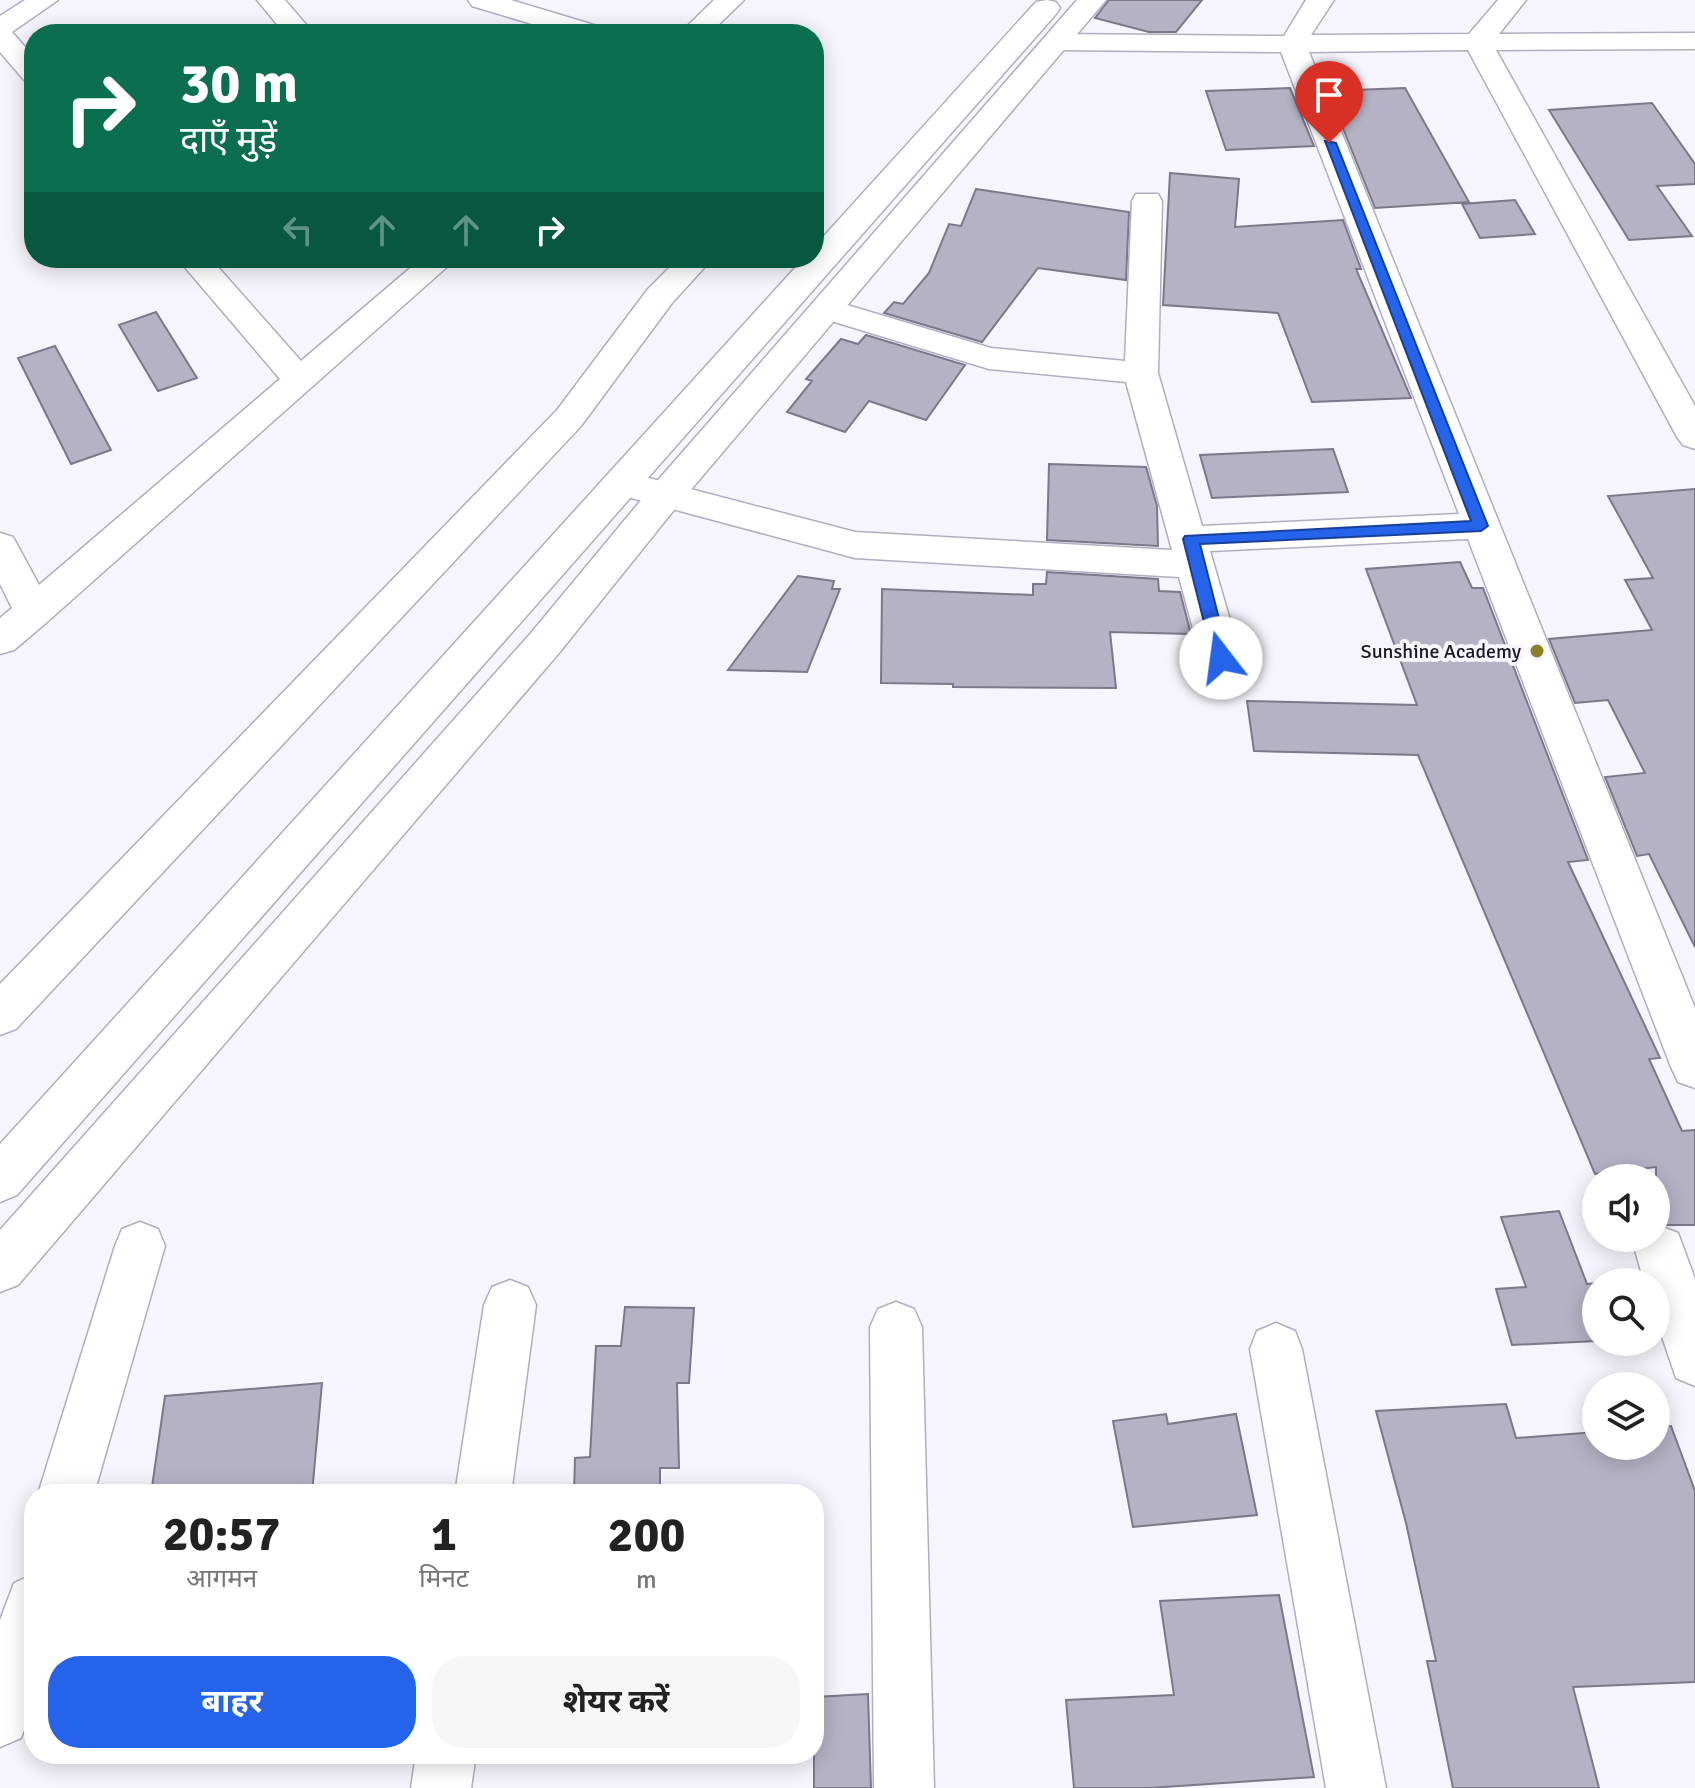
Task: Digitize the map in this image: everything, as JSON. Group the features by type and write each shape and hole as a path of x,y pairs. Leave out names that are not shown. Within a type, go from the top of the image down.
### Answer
{"street":[{"path":"0,28 44,0"},
{"path":"271,0 291,24"},
{"path":"482,0 561,24"},
{"path":"704,24 730,0"},
{"path":"824,257 1053,0"},
{"path":"0,1268 545,643 665,496 1092,0"},
{"path":"1292,44 1320,0"},
{"path":"1477,42 1512,0"},
{"path":"0,35 24,63"},
{"path":"1057,42 1695,41"},
{"path":"1477,42 1695,437"},
{"path":"1292,44 1695,1067"},
{"path":"1147,201 1141,373 1194,552 1221,658"},
{"path":"202,268 299,380"},
{"path":"0,640 429,268"},
{"path":"0,1015 569,418 660,296 687,268"},
{"path":"0,1179 814,268"},
{"path":"827,309 989,358 1141,373"},
{"path":"622,483 855,545 1194,552 1481,526"},
{"path":"0,546 33,612"},
{"path":"69,1484 140,1246"},
{"path":"1661,1252 1695,1360"},
{"path":"484,1484 510,1305"},
{"path":"896,1327 904,1788"},
{"path":"1276,1349 1356,1788"},
{"path":"0,1717 24,1637"},
{"path":"441,1788 445,1764"}],"building":[{"path":"1109,0 1202,0 1176,32 1149,32 1095,18"},
{"path":"1290,88 1314,146 1226,150 1206,91"},
{"path":"1405,88 1469,202 1375,208 1328,91"},
{"path":"1652,103 1695,164 1695,184 1657,186 1692,236 1629,240 1549,110"},
{"path":"1170,173 1239,179 1235,227 1343,220 1361,269 1356,269 1411,398 1312,402 1278,313 1163,305"},
{"path":"976,189 1129,212 1126,280 1038,268 982,342 884,313 894,302 903,304 929,273 949,224 961,226"},
{"path":"1515,200 1535,234 1480,238 1462,204"},
{"path":"156,312 197,378 158,391 119,325"},
{"path":"866,335 965,365 926,420 869,401 845,432 787,412 812,381 806,379 841,339 858,344"},
{"path":"55,346 111,450 71,464 18,358"},
{"path":"1333,449 1348,492 1212,498 1200,455"},
{"path":"1049,464 1146,467 1157,506 1158,546 1047,540"},
{"path":"1695,489 1695,947 1649,854 1637,856 1605,777 1645,773 1608,700 1575,703 1549,639 1652,630 1625,580 1653,578 1608,496"},
{"path":"1460,562 1472,588 1483,588 1588,860 1568,862 1660,1058 1649,1059 1682,1131 1695,1130 1695,1225 1670,1225 1670,1164 1591,1164 1418,755 1254,751 1247,701 1417,705 1366,569"},
{"path":"1047,572 1158,579 1159,591 1180,592 1191,634 1110,632 1116,688 953,687 953,684 881,683 882,589 1033,595 1033,584 1046,584"},
{"path":"798,576 834,581 832,589 840,589 807,672 728,670"},
{"path":"1559,1211 1582,1271 1582,1342 1512,1345 1496,1289 1526,1287 1501,1217"},
{"path":"625,1307 694,1308 689,1383 677,1383 679,1468 660,1468 660,1484 574,1484 575,1458 590,1457 596,1346 621,1346"},
{"path":"322,1383 313,1484 152,1484 165,1396"},
{"path":"1506,1404 1516,1438 1582,1433 1582,1460 1670,1460 1671,1426 1695,1491 1695,1682 1573,1687 1599,1788 1453,1788 1427,1661 1436,1661 1406,1523 1376,1411"},
{"path":"1166,1414 1168,1424 1236,1414 1257,1515 1133,1527 1113,1421"},
{"path":"1279,1595 1314,1777 1149,1788 1074,1788 1066,1700 1174,1695 1160,1601"},
{"path":"868,1694 871,1788 814,1788 814,1764 824,1764 824,1696"}],"place":[{"name":"Sunshine Academy","path":"1537,651"}],"route":[{"path":"1221,658 1191,539 1481,526 1329,143"}]}
